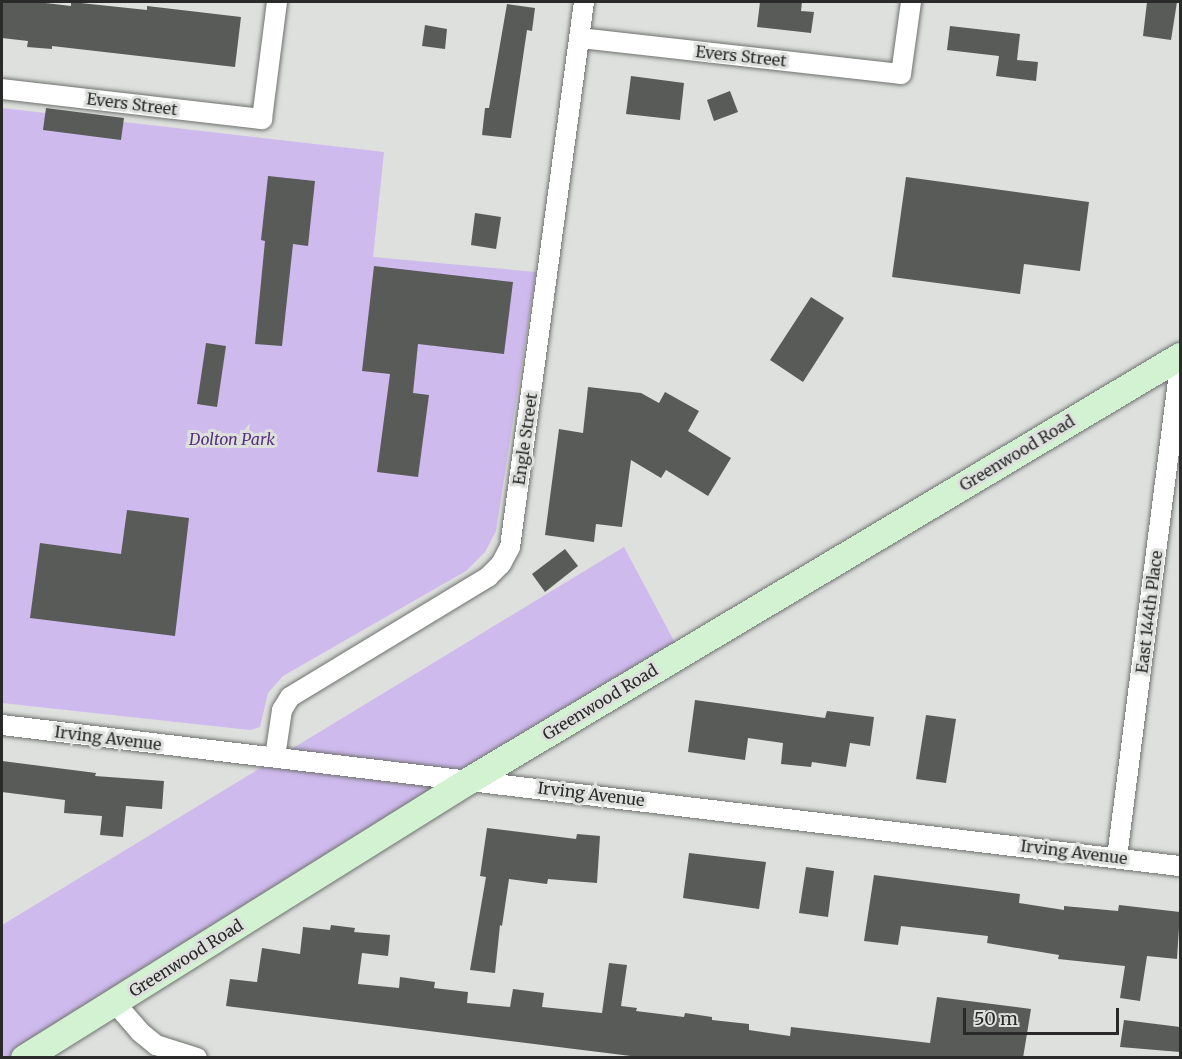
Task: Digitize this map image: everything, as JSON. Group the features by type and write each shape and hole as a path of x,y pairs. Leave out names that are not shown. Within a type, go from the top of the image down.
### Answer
{"street":[{"name":"Evers Street","path":"2,89 262,119 278,2"},
{"name":"Engle Street","path":"275,757 282,710 290,698 488,577 501,564 510,547 584,2"},
{"name":"Evers Street","path":"580,38 901,74 911,2"},
{"name":"Greenwood Road","path":"24,1058 469,780 1180,356"},
{"name":"East 144th Place","path":"1117,857 1180,368"},
{"name":"Irving Avenue","path":"2,725 1180,866"},
{"path":"115,1003 140,1032 156,1045 197,1058"}],"green space":[{"name":"Dolton Park","path":"2,108 384,152 373,257 536,272 496,531 485,552 466,571 283,676 268,693 260,727 250,730 2,703"},
{"path":"624,547 681,654 15,1057 2,1058 2,925"}],"building":[{"path":"2,2 37,2 71,6 71,2 147,10 147,6 241,17 235,67 52,46 52,49 27,47 28,41 2,38"},
{"path":"760,2 802,2 801,11 814,12 811,33 757,27"},
{"path":"1147,2 1177,2 1171,40 1143,36"},
{"path":"507,4 535,8 532,31 527,30 511,138 482,135 485,108 489,108"},
{"path":"425,25 447,29 445,49 422,46"},
{"path":"950,26 1020,34 1017,60 1038,62 1036,81 996,76 999,56 947,50"},
{"path":"631,76 684,83 680,120 626,114"},
{"path":"730,91 738,112 714,121 707,100"},
{"path":"46,108 124,118 121,140 43,130"},
{"path":"268,176 315,181 308,246 293,244 282,346 255,344 265,241 261,240"},
{"path":"906,177 1089,202 1080,271 1024,264 1020,294 892,277"},
{"path":"475,213 501,217 496,249 471,245"},
{"path":"374,266 513,282 504,354 418,344 413,393 429,395 418,477 377,472 390,374 362,371"},
{"path":"811,297 844,318 803,382 770,360"},
{"path":"206,343 226,346 217,407 197,404"},
{"path":"588,387 641,393 659,403 665,392 699,411 688,431 731,458 708,496 666,470 661,478 631,460 622,527 596,524 594,542 545,535 559,429 583,433"},
{"path":"127,510 189,518 175,636 30,618 40,543 121,554"},
{"path":"565,549 578,566 545,592 532,574"},
{"path":"695,700 825,718 827,711 874,717 870,746 850,743 846,767 812,762 811,767 781,764 783,743 748,738 745,760 688,752"},
{"path":"926,715 956,719 946,783 916,779"},
{"path":"2,761 96,773 95,776 164,781 162,809 126,806 123,837 100,835 102,816 64,813 65,800 2,792"},
{"path":"487,828 576,839 577,834 600,836 597,883 548,879 547,884 509,879 502,926 500,925 495,973 470,970 486,877 480,876"},
{"path":"689,853 766,862 759,909 683,898"},
{"path":"806,867 834,871 828,917 799,913"},
{"path":"874,875 1020,894 1019,903 1064,910 1064,906 1118,911 1119,905 1180,912 1177,959 1147,956 1140,1001 1120,998 1125,966 1058,959 1059,955 987,943 988,936 901,926 898,945 864,941"},
{"path":"331,925 355,928 354,932 390,935 388,956 362,953 358,984 399,988 400,977 435,982 434,988 468,992 467,1003 510,1007 513,989 544,993 542,1007 602,1013 609,963 627,965 621,1006 637,1008 636,1011 684,1017 685,1013 712,1017 712,1020 749,1024 749,1030 790,1036 791,1027 930,1043 937,997 1031,1009 1023,1058 647,1058 226,1006 230,979 257,982 262,948 300,954 303,927 330,930"},
{"path":"1124,1020 1180,1027 1180,1052 1120,1047"}]}
